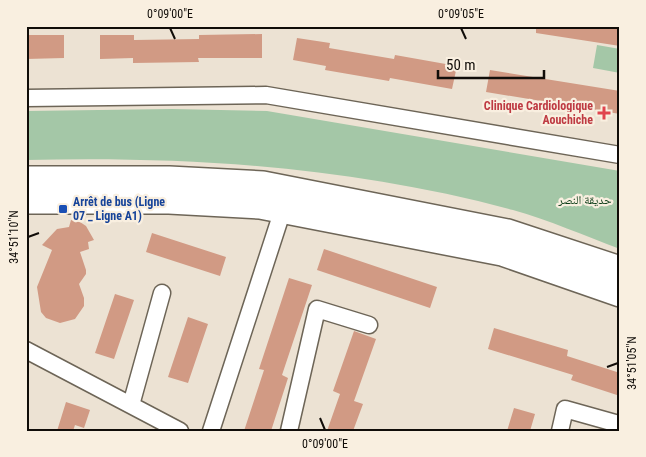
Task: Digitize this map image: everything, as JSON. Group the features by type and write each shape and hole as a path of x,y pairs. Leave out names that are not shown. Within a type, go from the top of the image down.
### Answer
{"main road":[{"path":"26,179 220,181 263,184 286,200 502,253 620,294"},
{"path":"26,201 169,201 260,206 286,200 508,232 620,269"}],"street":[{"path":"26,98 266,95 620,155"},
{"path":"211,431 286,200"},
{"path":"131,405 162,294"},
{"path":"289,431 317,309 369,325"},
{"path":"26,350 180,431"},
{"path":"560,431 566,410 615,423"}],"green space":[{"path":"597,45 620,49 620,73 593,68"},
{"name":"حديقة النصر","path":"172,109 267,111 620,171 620,249 513,210 393,183 272,167 211,163 150,160 26,160 26,111"}],"building":[{"path":"536,26 620,26 620,46 536,33"},
{"path":"262,34 262,58 198,58 199,62 133,63 133,58 100,59 100,35 134,35 134,40 199,39 199,35"},
{"path":"26,35 64,35 64,58 26,59"},
{"path":"297,38 330,43 329,48 394,59 395,55 457,66 452,89 390,78 389,81 325,70 326,66 293,60"},
{"path":"490,70 620,91 620,114 486,92"},
{"path":"71,220 86,226 94,240 88,242 89,249 80,252 86,270 86,274 79,284 84,298 84,306 75,319 60,323 46,318 41,312 37,287 52,250 42,245 57,229 69,227"},
{"path":"152,233 226,257 220,276 146,252"},
{"path":"324,249 437,287 430,308 317,270"},
{"path":"289,278 312,285 282,375 288,378 271,431 244,431 264,370 259,369"},
{"path":"115,294 134,300 114,359 95,353"},
{"path":"188,317 208,324 188,383 168,377"},
{"path":"494,328 568,350 567,356 620,373 620,396 571,380 573,375 488,349"},
{"path":"354,331 376,339 354,401 363,404 353,431 327,431 340,394 333,391"},
{"path":"66,402 90,410 84,428 75,425 73,431 57,431"},
{"path":"514,408 535,414 530,431 507,431"}],"place":[{"name":"Clinique Cardiologique Aouchiche","path":"604,113"},
{"name":"Arrêt de bus (Ligne 07 _ Ligne A1)","path":"63,209"}]}
